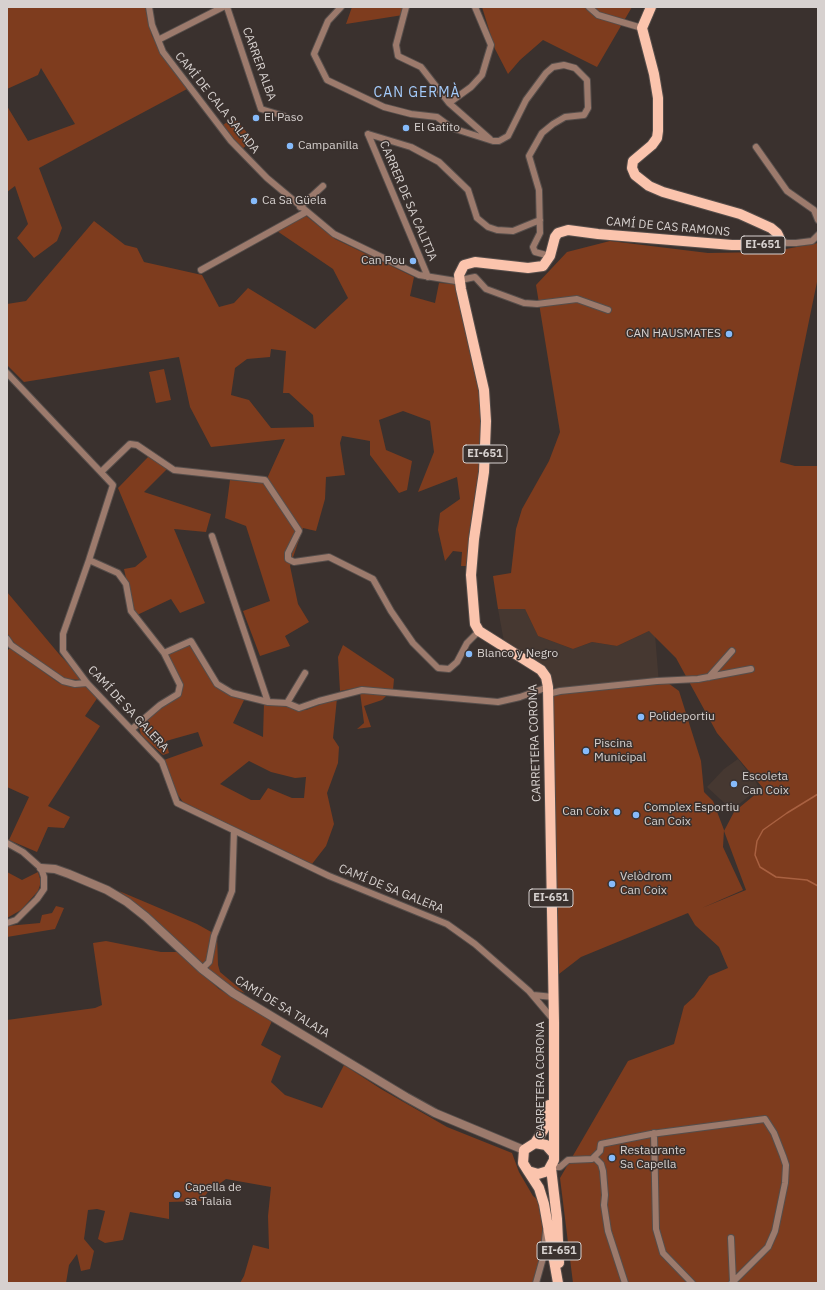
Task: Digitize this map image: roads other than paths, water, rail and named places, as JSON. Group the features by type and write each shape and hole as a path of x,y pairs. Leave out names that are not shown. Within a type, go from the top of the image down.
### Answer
{"main road":[{"path":"642,28 651,7"},
{"name":"CAMÍ DE CAS RAMONS","path":"550,256 555,237 558,233 568,230 613,236 732,245 775,245 779,240 779,236 775,231 740,214 663,192 649,186 634,175 632,168 633,161 652,145 657,138 659,123 658,98 654,74 642,28"},
{"path":"459,281 461,269 469,263 481,262 536,268 543,266 550,256"},
{"name":"EI-651","path":"459,281 484,390 486,421 484,472 474,539 471,575 474,617 479,631"},
{"name":"CARRETERA CORONA","path":"479,631 541,670 546,677 548,691 555,1107 554,1154"},
{"name":"CARRETERA CORONA","path":"535,1142 544,1129 549,1111 551,1017 553,1001"},
{"path":"535,1142 546,1144 554,1154"},
{"name":"EI-651","path":"535,1142 524,1150 522,1163 539,1188 560,1283"},
{"name":"EI-651","path":"554,1154 551,1167 558,1223 560,1283"},
{"path":"528,1171 538,1174 545,1173 551,1167"}],"street":[{"name":"CAMÍ DE CALA SALADA","path":"149,7 158,40 163,52 231,141 253,165 300,207 341,239 410,272 428,277 459,281 475,277 486,289 524,303 537,304 577,299 608,310"},
{"path":"158,40 223,7"},
{"name":"CARRER ALBA","path":"227,7 261,108 284,116"},
{"path":"341,7 328,21 314,54 327,80 384,107 411,114 438,117 452,128 492,141 500,141 508,136 526,100 553,67 564,65 575,68 587,80 588,108 584,115 565,117 553,124 542,133 529,156 539,190 540,233 533,247 534,252 550,256"},
{"path":"406,7 396,45 398,56 421,67 449,103 492,141"},
{"path":"449,103 471,87 482,75 491,45 475,7"},
{"path":"589,7 598,15 642,28"},
{"name":"CARRER DE SA CALITJA","path":"428,277 368,134 411,146 439,162 468,190 477,218 488,227 497,230 513,231 540,220"},
{"path":"756,147 787,191 814,210 818,220"},
{"path":"300,207 323,186"},
{"path":"201,270 306,212"},
{"path":"779,240 787,243 812,241 818,235"},
{"name":"CAMÍ DE SA GALERA","path":"7,373 113,485 63,634 63,651 87,683 162,762 178,803 234,832 329,876 447,924 475,944 533,995 551,1017"},
{"path":"101,472 130,444 137,445 174,470 265,480 299,531 288,553 288,559 294,562 329,557 373,579 391,611 413,643 438,668 449,669 457,662 467,643 479,631"},
{"path":"212,536 268,702"},
{"path":"89,560 118,573 126,584 131,611 164,653 180,685 178,694 160,705 132,729"},
{"path":"7,639 11,645 63,681 75,684 87,683"},
{"path":"164,653 191,641 217,684 232,693 268,702 287,704 299,708 319,701 362,690 498,702 548,691 709,677 751,669"},
{"path":"709,677 732,651"},
{"path":"287,704 305,673"},
{"path":"202,969 209,962 214,936 232,891 234,832"},
{"path":"7,843 23,852 41,868 44,877 44,889 37,899 16,920 7,923"},
{"name":"CAMÍ DE SA TALAIA","path":"41,868 55,869 69,874 107,890 127,902 146,917 202,969 233,993 406,1098 435,1113 524,1150"},
{"path":"533,995 553,1001"},
{"path":"540,1003 553,1001"},
{"path":"551,1167 560,1167 568,1160 592,1159 600,1151 601,1144 654,1133 765,1119 774,1133 786,1165 785,1183 775,1230 768,1247 732,1282"},
{"path":"654,1133 658,1235 663,1253 692,1283"},
{"path":"594,1157 601,1164 603,1171 605,1195 604,1205 608,1231 625,1283"},
{"path":"536,1283 543,1258 547,1224"},
{"path":"731,1238 732,1282"}],"waterway":[{"path":"818,794 763,830 757,841 755,855 760,867 776,877 807,880 818,886"}],"place":[{"name":"El Paso","path":"256,118"},
{"name":"El Gatito","path":"406,128"},
{"name":"Campanilla","path":"290,146"},
{"name":"Ca Sa Güela","path":"254,201"},
{"name":"Can Pou","path":"413,261"},
{"name":"CAN HAUSMATES","path":"729,334"},
{"name":"Blanco y Negro","path":"469,654"},
{"name":"Polideportiu","path":"641,717"},
{"name":"Piscina Municipal","path":"586,751"},
{"name":"Escoleta Can Coix","path":"734,784"},
{"name":"Can Coix","path":"617,812"},
{"name":"Complex Esportiu Can Coix","path":"636,815"},
{"name":"Velòdrom Can Coix","path":"612,884"},
{"name":"Restaurante Sa Capella","path":"612,1158"},
{"name":"Capella de sa Talaia","path":"177,1195"}],"district":[{"name":"CAN GERMÀ","path":"417,93"}]}
